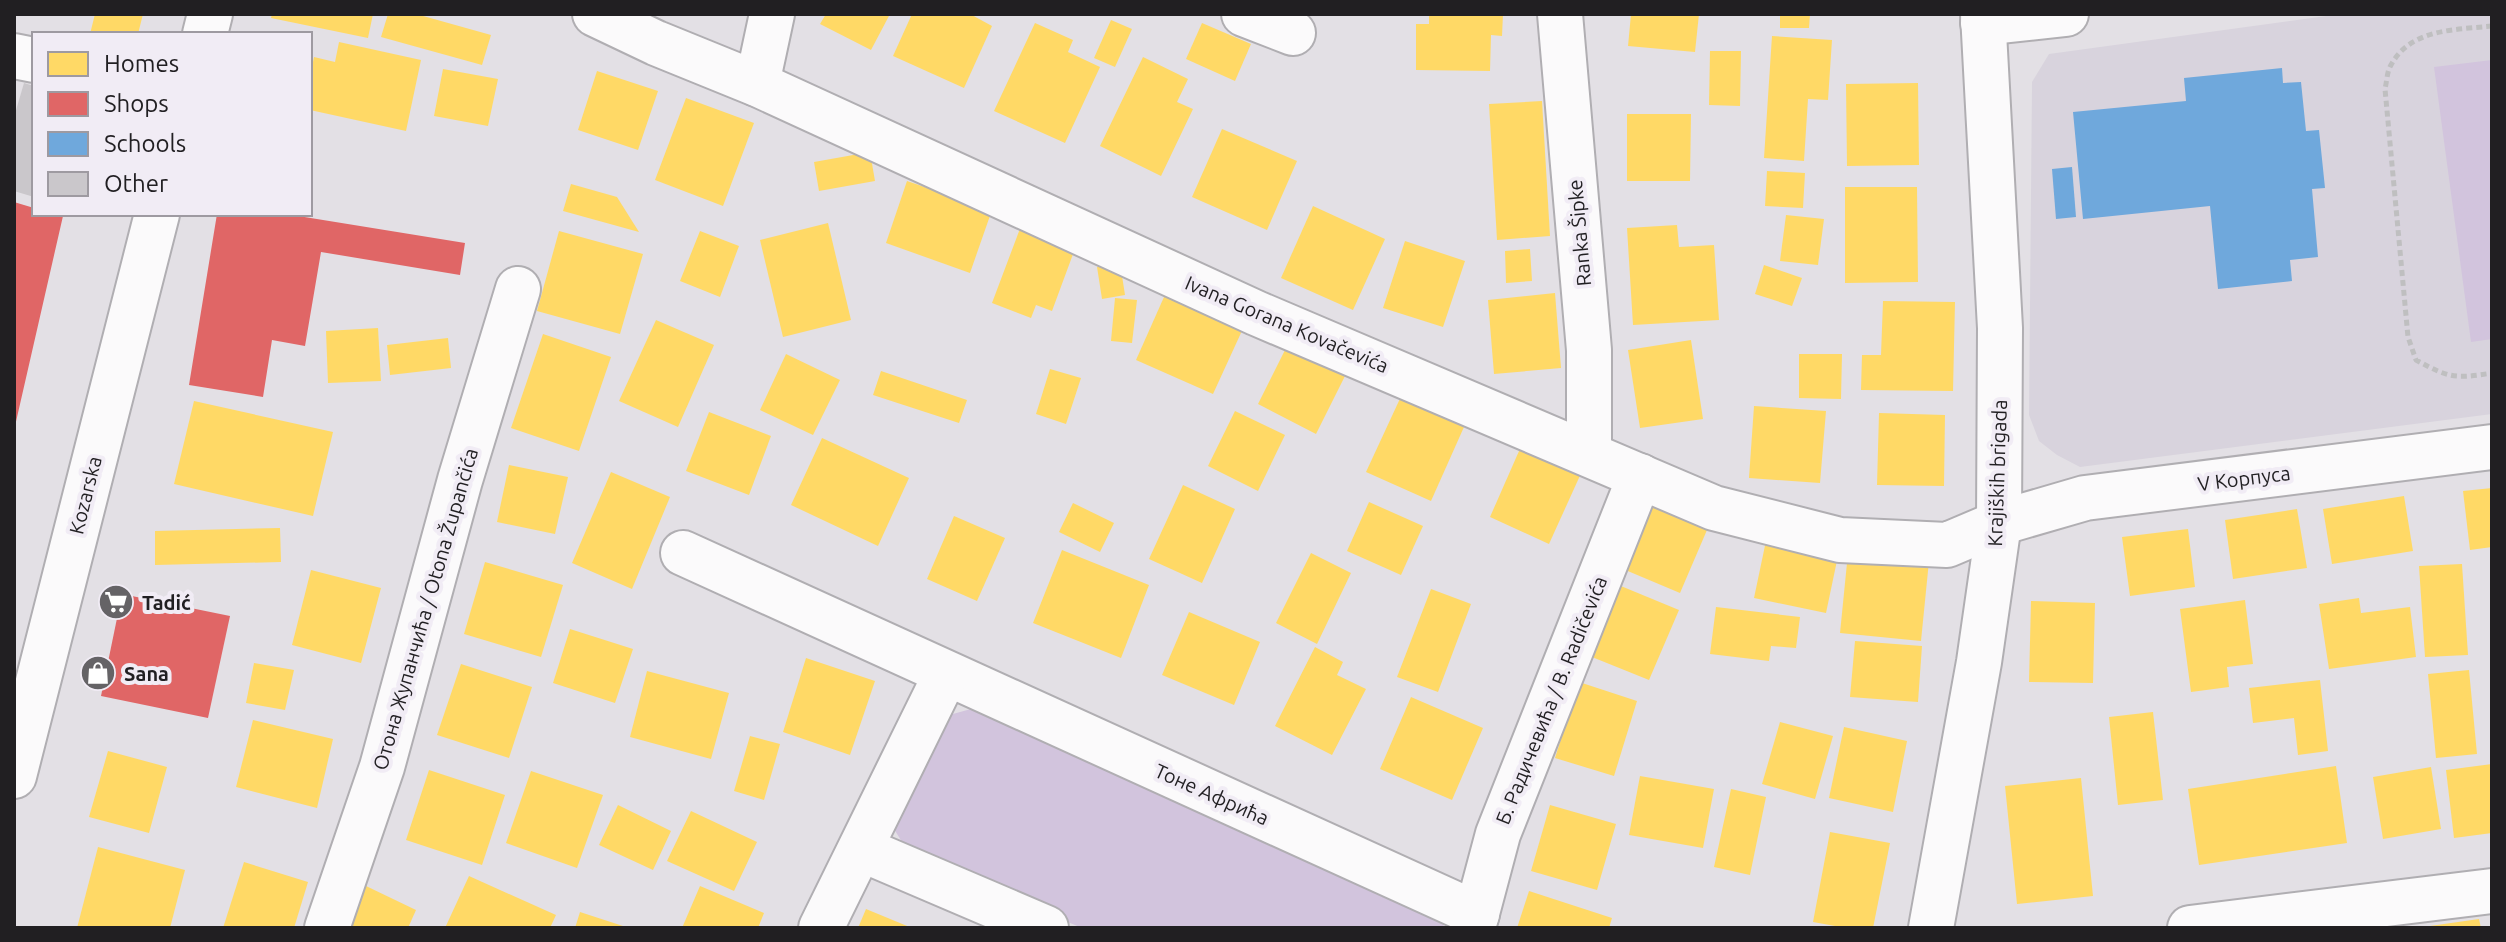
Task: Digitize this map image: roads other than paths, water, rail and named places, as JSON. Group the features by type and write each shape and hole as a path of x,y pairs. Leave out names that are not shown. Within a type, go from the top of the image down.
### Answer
{"street":[{"name":"Ivana Gorana Kovačevića","path":"595,14 656,43 757,84 1256,313 1589,452 1714,508 1840,540 1947,545 1999,523"},
{"path":"757,84 772,14"},
{"path":"1244,14 1293,33"},
{"name":"Ranka Šipke","path":"1560,14 1589,350 1589,452"},
{"path":"1983,19 2066,14"},
{"name":"Krajiških brigada","path":"1931,928 1979,662 1999,523 2000,328 1983,19"},
{"name":"Kozarska","path":"14,776 156,216"},
{"name":"Отона Жупанчића / Otona Župančića","path":"327,928 382,767 460,480 518,289"},
{"name":"V Корпуса","path":"1999,523 2085,498 2492,447"},
{"name":"Б. Радичевића / B. Radičevića","path":"1475,921 1498,834 1640,476"},
{"name":"Тоне Афрића","path":"683,553 1475,921"},
{"path":"821,928 946,674"},
{"path":"861,849 1046,928"},
{"path":"2190,928 2492,891"}],"place":[{"name":"Tadić","path":"116,602"},
{"name":"Sana","path":"98,673"}]}
